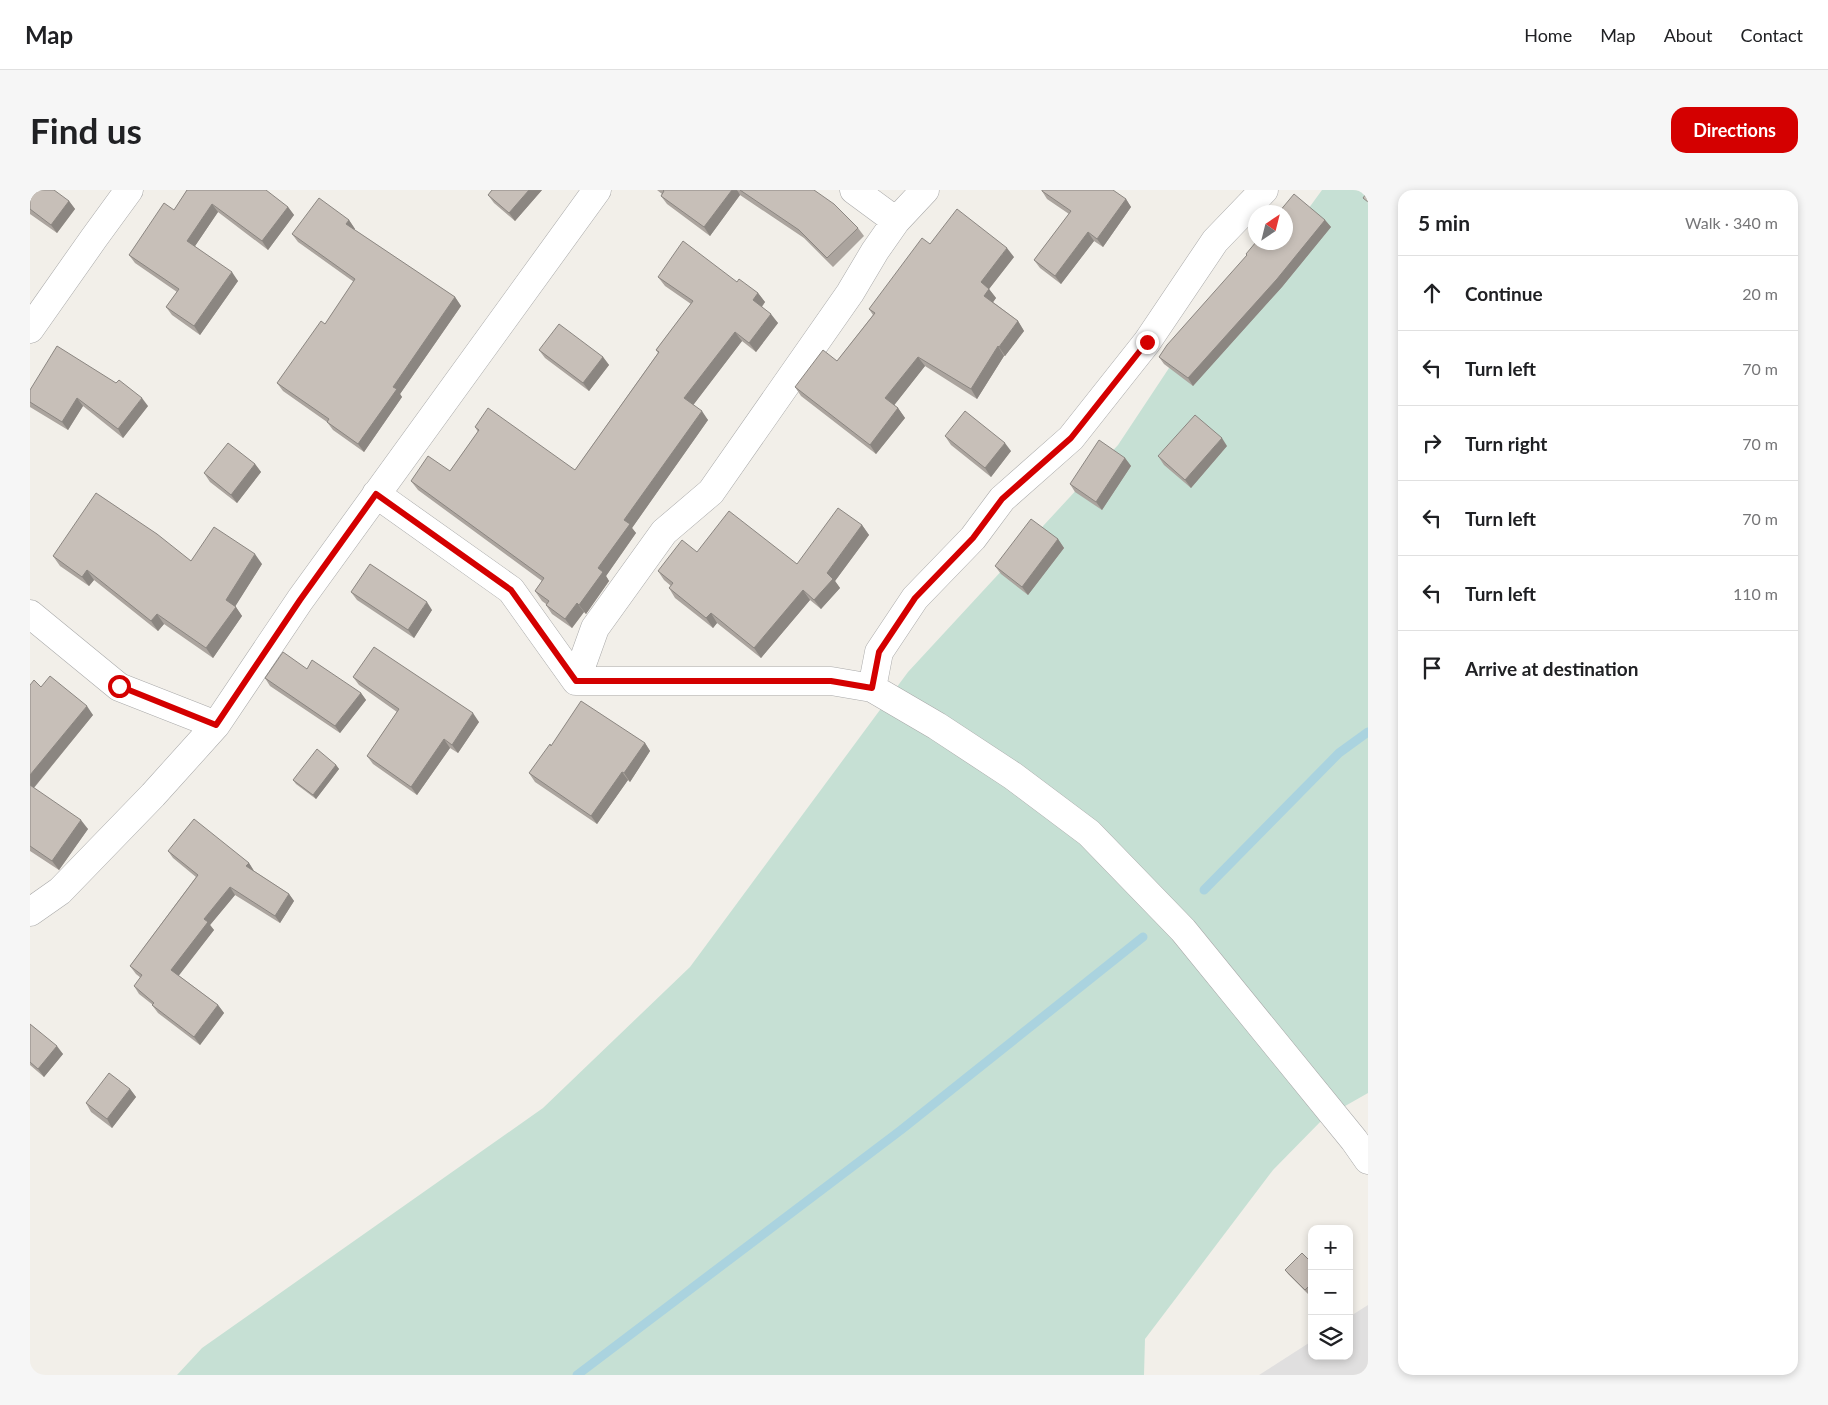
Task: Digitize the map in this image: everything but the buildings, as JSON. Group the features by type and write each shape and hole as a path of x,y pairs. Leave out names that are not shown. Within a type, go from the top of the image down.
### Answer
{"street":[{"path":"30,330 129,190"},
{"path":"30,912 60,891 153,795 216,725 300,600 597,190"},
{"path":"854,190 896,221"},
{"path":"576,681 595,628 664,532 711,492 850,293 875,251 896,221 926,190"},
{"path":"872,688 879,652 915,598 973,538 1002,499 1071,438 1147,342 1215,241 1264,190"},
{"path":"376,494 511,590 576,681"},
{"path":"30,614 119,686 216,725"},
{"path":"576,681 831,681 872,688 937,726 1013,776 1089,834 1182,930 1363,1146"}],"shaded area":[{"path":"1368,1305 1368,1375 1259,1375 1308,1344 1308,1360 1353,1360 1353,1314"}],"green space":[{"path":"1322,190 1368,190 1368,1093 1324,1118 1273,1170 1145,1339 1144,1375 177,1375 202,1348 543,1108 690,967 908,672 1118,445 1228,279 1273,250 1293,250 1293,230"}],"waterway":[{"path":"1204,890 1339,753 1368,732"},
{"path":"577,1375 901,1130 1143,937"}],"route":[{"path":"119,686 216,725 300,600 376,494 511,590 576,681 831,681 872,688 879,652 915,598 973,538 1002,499 1071,438 1147,342"}]}
